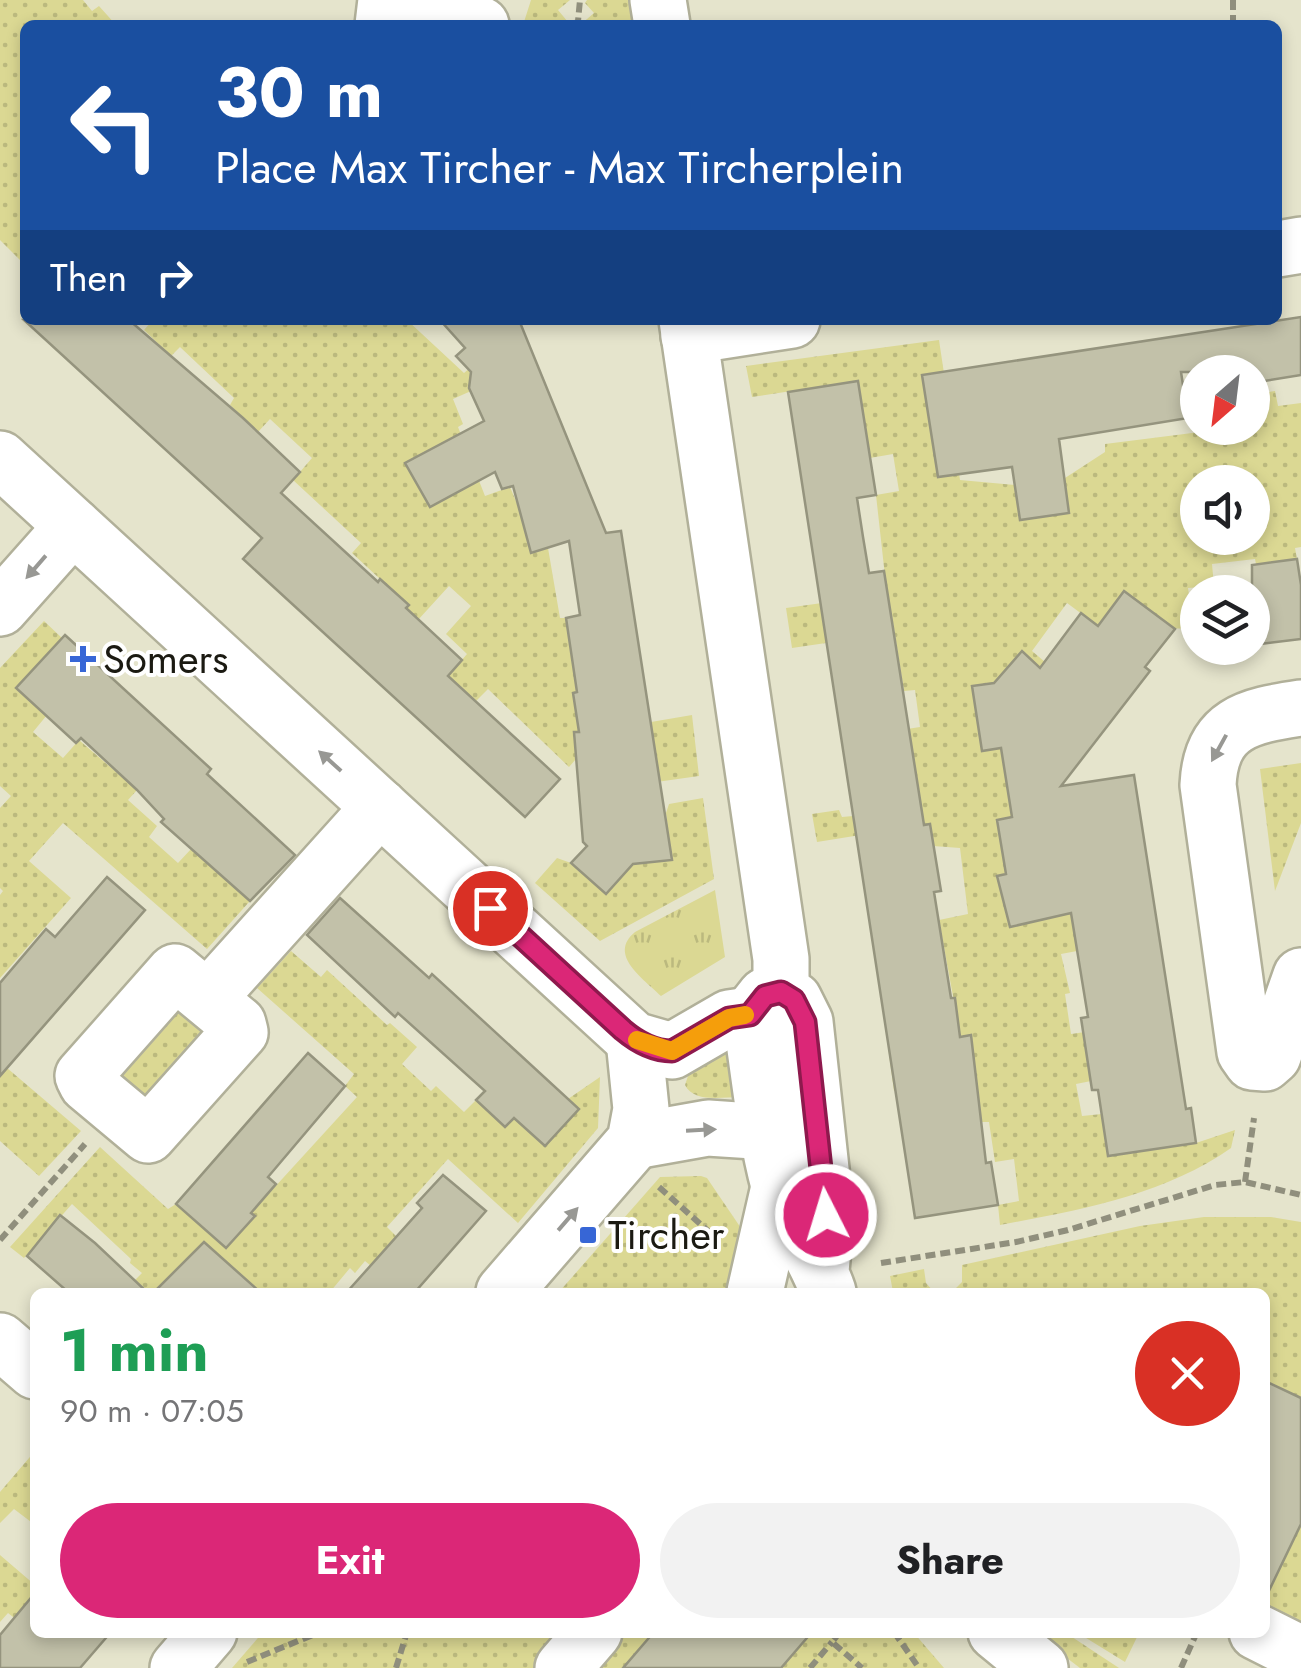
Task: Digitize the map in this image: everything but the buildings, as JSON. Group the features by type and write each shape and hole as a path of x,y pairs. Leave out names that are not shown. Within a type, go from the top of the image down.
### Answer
{"street":[{"path":"418,0 487,16"},
{"path":"727,325 688,328 781,959 766,1004 768,1132 779,1187 824,1282"},
{"path":"0,459 634,1040 672,1051 729,1018 766,1004 794,1000 801,1010 826,1215 824,1282"},
{"path":"0,608 73,526"},
{"path":"1301,708 1256,714 1242,720 1220,742 1209,770 1244,1052 1252,1062 1266,1063 1273,1056 1301,976"},
{"path":"208,998 380,808"},
{"path":"507,1288 635,1142 641,1108 634,1040"},
{"path":"635,1142 708,1128 768,1132 783,1128 795,1118 812,1084"},
{"path":"756,1288 779,1187"},
{"path":"0,1340 30,1367"},
{"path":"563,1668 589,1638"},
{"path":"1003,1638 1040,1668"},
{"path":"1270,1638 1301,1654"},
{"path":"178,1668 224,1649"}],"path":[{"path":"1245,1182 1254,1118"},
{"path":"0,1240 93,1135"},
{"path":"881,1262 1016,1242 1215,1185 1245,1182 1301,1195"},
{"path":"224,1649 286,1638"},
{"path":"396,1668 404,1638"},
{"path":"810,1668 835,1638"},
{"path":"898,1638 920,1668"},
{"path":"1181,1668 1194,1638"},
{"path":"832,1642 862,1668"}],"green space":[{"path":"0,0 83,0 92,11 99,6 112,20 20,20 20,260 0,240"},
{"path":"531,0 570,0 558,10 566,20 525,20"},
{"path":"633,0 636,20 586,20 594,13 585,3"},
{"path":"148,325 412,325 464,373 478,361 471,391 453,399 463,424 458,427 485,496 510,487 530,535 548,548 560,618 566,618 579,692 579,732 575,732 656,759 651,722 692,715 699,776 593,791 576,759 569,767 488,689 476,701 448,676 467,654 446,634 471,606 449,586 407,632 395,621 408,605 352,553 361,543 293,480 312,458 270,419 258,432 230,405 234,398 180,347 171,356 144,330"},
{"path":"939,340 960,480 1015,485 1065,478 1105,452 1105,444 1180,435 1180,445 1270,445 1270,392 1275,391 1278,406 1301,403 1301,547 1295,548 1297,559 1212,564 1213,575 1180,575 1180,629 1098,626 1067,603 1032,651 1045,662 1064,870 1077,951 1061,954 1070,993 1065,994 1071,1034 1092,1031 1091,1081 1076,1084 1082,1116 1102,1114 1109,1156 1196,1143 1235,1130 1231,1148 1205,1164 1120,1198 1000,1225 998,1205 1019,1201 1014,1159 995,1162 989,1122 981,1122 976,1078 894,1091 888,1047 960,1034 939,920 968,914 960,848 933,846 929,824 817,842 812,814 839,810 842,817 853,816 921,804 907,729 920,727 915,690 904,691 892,616 824,625 826,643 792,648 786,608 887,594 876,495 899,491 893,454 870,458 857,381 752,397 746,366"},
{"path":"44,621 62,638 17,688 47,715 33,732 63,758 79,740 137,790 128,800 157,826 149,837 178,863 192,848 250,901 207,949 63,823 29,861 71,898 0,978 0,808 11,796 0,786 0,668"},
{"path":"1301,763 1301,823 1275,891 1260,769"},
{"path":"703,798 714,879 600,941 535,883 557,858 571,863 607,894 633,864 672,859 666,813 669,804"},
{"path":"715,890 725,957 661,996 626,958 627,941 635,932"},
{"path":"291,951 321,977 327,970 417,1047 402,1064 431,1091 436,1086 464,1112 476,1100 505,1126 513,1118 544,1146 579,1109 568,1099 600,1077 598,1128 518,1223 448,1159 387,1227 397,1237 371,1266 365,1261 355,1273 350,1268 333,1288 168,1288 163,1284 159,1288 144,1288 135,1280 142,1273 130,1263 131,1259 72,1204 24,1258 10,1247 100,1147 168,1209 176,1204 229,1245 254,1216 251,1213 357,1097 345,1086 354,1074 257,988"},
{"path":"184,1004 210,1027 146,1103 118,1081 116,1065"},
{"path":"731,1048 740,1097 709,1098 689,1091 685,1085 689,1073"},
{"path":"0,1062 81,1131 39,1176 0,1141"},
{"path":"660,1177 707,1178 747,1237 736,1288 563,1288"},
{"path":"1204,1217 1271,1217 1301,1222 1301,1398 1270,1383 1270,1288 956,1288 962,1282 962,1265 1140,1226"},
{"path":"924,1269 930,1288 892,1288 890,1276"},
{"path":"30,1457 30,1521 14,1509 0,1523 0,1492"},
{"path":"1301,1524 1301,1631 1270,1616 1270,1589"},
{"path":"0,1555 30,1581 30,1627 8,1613 0,1622"},
{"path":"258,1638 918,1638 944,1668 232,1668"},
{"path":"1041,1638 1074,1638 1119,1668 1080,1668"},
{"path":"1086,1638 1137,1638 1125,1662"}],"slow traffic":[{"path":"637,1040 672,1051 729,1018 745,1015"}],"place":[{"name":"Somers","path":"83,659"},
{"name":"Tircher","path":"588,1235"}],"route":[{"path":"490,908 634,1040 664,1051 672,1051 729,1018 750,1015 765,996 781,992 794,1000 805,1022 826,1215"}]}
